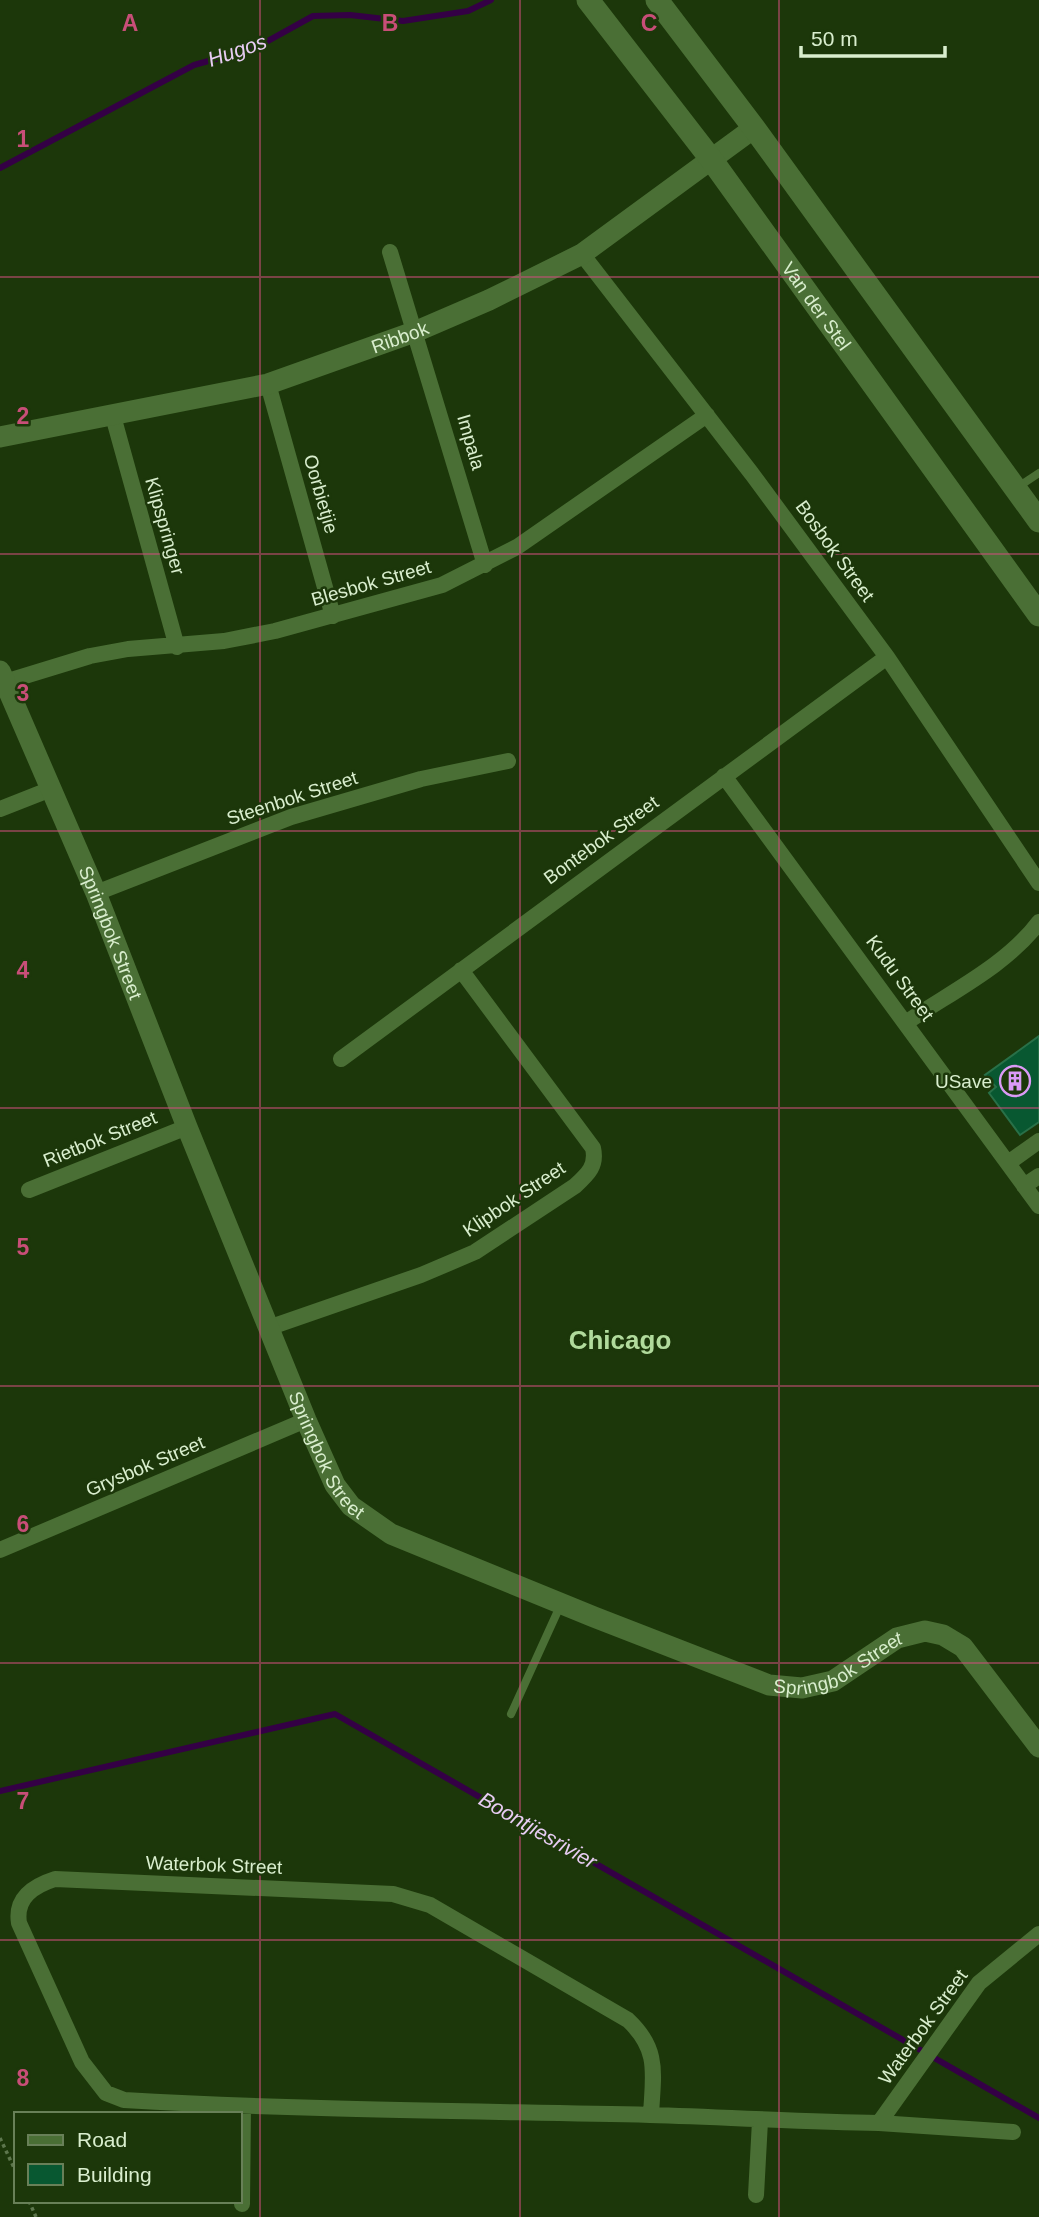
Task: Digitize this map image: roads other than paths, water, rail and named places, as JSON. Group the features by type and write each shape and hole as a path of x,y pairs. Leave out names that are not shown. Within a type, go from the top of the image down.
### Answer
{"main road":[{"name":"Van der Stel","path":"588,0 711,159 1039,615"},
{"path":"657,0 754,128 1039,521"}],"street":[{"name":"Ribbok","path":"0,437 268,384 416,331 489,300 582,254 754,128"},
{"name":"Impala","path":"390,251 485,565"},
{"name":"Bosbok Street","path":"582,254 707,415 887,657 1039,883"},
{"name":"Oorbietjie","path":"268,384 333,616"},
{"name":"Blesbok Street","path":"2,677 128,649 177,647 275,631 442,585 485,565 707,415"},
{"name":"Klipspringer","path":"113,416 177,647"},
{"name":"Bontebok Street","path":"341,1059 887,657"},
{"name":"Springbok Street","path":"2,677 96,892 187,1127 306,1420 335,1485 351,1506 391,1534 769,1685 802,1688 833,1681 897,1638 925,1631 943,1635 963,1647 1039,1747"},
{"name":"Steenbok Street","path":"96,892 291,817 421,779 508,761"},
{"name":"Kudu Street","path":"724,776 907,1022 1039,1206"},
{"path":"0,809 51,789"},
{"path":"907,1022 1003,957 1028,936 1039,922"},
{"name":"Klipbok Street","path":"268,1328 421,1275 475,1252 575,1186 589,1173 595,1160 593,1148 461,970"},
{"name":"Rietbok Street","path":"29,1191 187,1127"},
{"path":"1008,1163 1039,1141"},
{"path":"1024,1186 1039,1176"},
{"name":"Grysbok Street","path":"0,1550 306,1420"},
{"name":"Waterbok Street","path":"651,2115 652,2050 643,2034 628,2020 430,1905 393,1894 55,1879 30,1891 17,1912 19,1923 82,2063 100,2087 124,2100 243,2107 651,2115 760,2121 879,2123 1013,2132"},
{"name":"Waterbok Street","path":"879,2123 979,1983 1039,1934"},
{"path":"242,2204 243,2107"},
{"path":"756,2195 760,2121"}],"lane":[{"path":"1016,489 1039,473"},
{"path":"511,1714 561,1604"}],"waterway":[{"name":"Hugos","path":"0,168 194,65 255,48 313,16 350,15 403,21 468,11 491,0"},
{"name":"Boontjiesrivier","path":"0,1791 335,1714 1039,2118"}],"place":[{"name":"USave","path":"1015,1081"}],"district":[{"name":"Chicago","path":"620,1340"}]}
